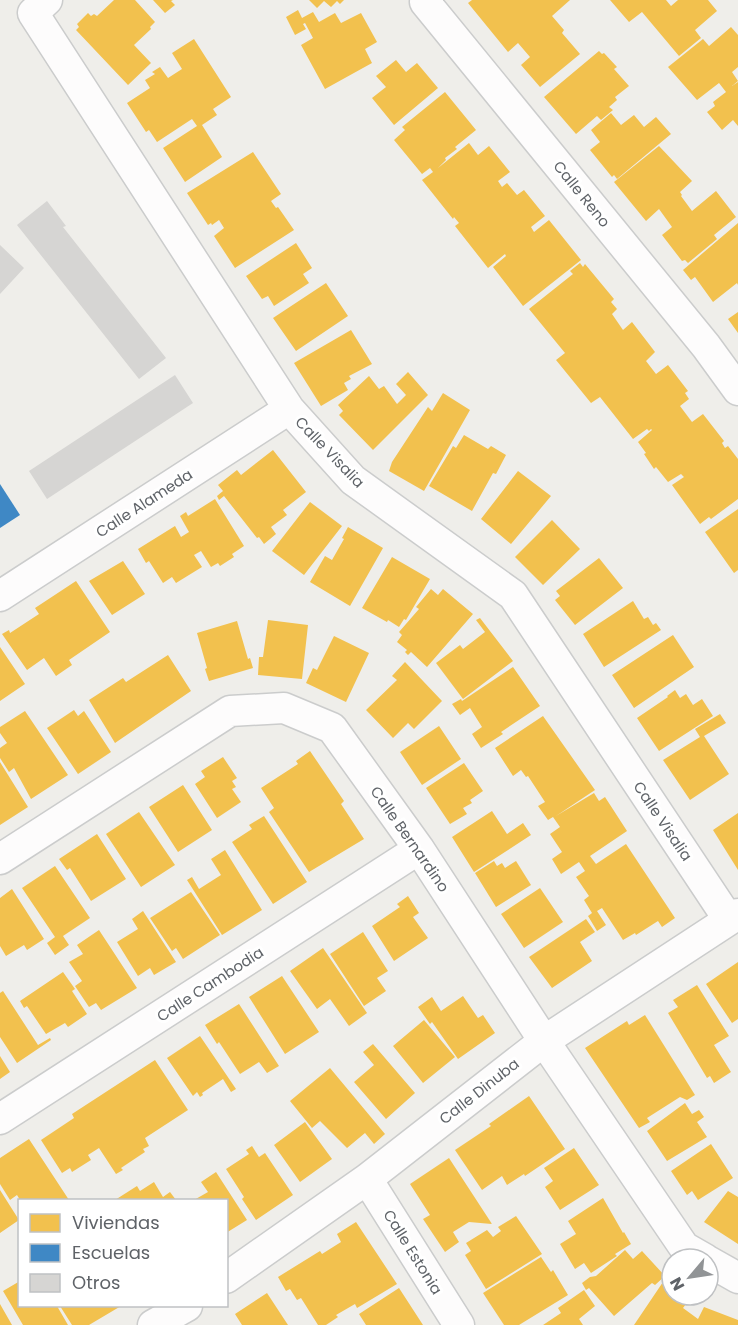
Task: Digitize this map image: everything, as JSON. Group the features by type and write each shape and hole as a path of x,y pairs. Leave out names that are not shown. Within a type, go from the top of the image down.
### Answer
{"street":[{"name":"Calle Visalia","path":"47,0 33,13 289,409 353,480 513,595 734,917"},
{"name":"Calle Reno","path":"428,0 425,2 706,346 738,390"},
{"name":"Calle Alameda","path":"0,596 289,409"},
{"name":"Calle Bernardino","path":"0,859 230,711 284,708 332,728 419,849 544,1041 684,1247"},
{"name":"Calle Cambodia","path":"0,1119 419,849"},
{"name":"Calle Dinuba","path":"228,1277 367,1179 544,1041 734,917"},
{"name":"Calle Estonia","path":"367,1179 459,1325"},
{"name":"Calle Bernardino","path":"720,1268 738,1278"},
{"path":"153,1325 189,1313"}],"building: Viviendas":[{"path":"114,0 135,0 155,22 134,45 151,63 128,85 76,30 79,27 77,24 88,13 91,16 94,14 97,16"},
{"path":"153,0 173,0 171,1 175,5 165,13"},
{"path":"309,0 344,0 340,4 337,1 331,7 324,1 317,8"},
{"path":"472,0 570,0 552,16 564,30 562,33 580,54 540,87 521,65 530,57 518,43 508,52 468,3"},
{"path":"610,0 666,0 671,6 678,0 708,0 717,11 695,30 701,38 679,56 642,12 629,22"},
{"path":"298,10 302,18 313,12 319,22 335,13 341,23 361,13 377,42 365,49 372,63 325,89 301,45 313,38 305,23 303,24 306,29 295,35 286,17"},
{"path":"731,27 738,35 738,67 732,72 738,81 732,86 738,82 738,126 733,120 722,130 707,112 715,106 713,102 726,92 719,83 697,100 668,67 703,39 709,46"},
{"path":"194,39 231,97 213,109 217,115 202,125 222,157 185,182 163,148 197,126 192,119 157,142 149,130 146,132 127,103 150,88 145,80 155,74 152,72 160,67 168,78 182,69 172,53"},
{"path":"599,51 604,53 617,67 614,69 629,86 615,97 617,100 609,107 613,110 601,120 597,116 576,134 544,97"},
{"path":"396,60 406,72 417,63 438,88 394,125 372,98 386,87 376,76"},
{"path":"445,92 476,130 455,147 457,149 445,158 446,160 438,168 469,143 478,155 489,146 510,172 498,181 502,187 507,183 517,195 524,190 545,216 531,227 534,232 549,220 581,260 523,306 493,267 506,256 505,254 488,268 455,226 459,223 454,217 453,219 422,180 433,172 430,168 422,174 394,140 405,130 402,127"},
{"path":"611,113 621,125 634,115 644,127 656,117 671,134 617,179 614,175 612,177 590,150 600,142 591,130"},
{"path":"659,146 692,181 680,192 692,211 716,191 736,217 714,235 717,239 688,263 685,260 682,261 662,235 672,227 659,209 646,221 614,182"},
{"path":"253,152 281,194 271,201 294,230 235,268 214,236 224,228 219,220 208,225 187,193"},
{"path":"738,223 738,285 737,283 713,302 695,277 691,280 683,270"},
{"path":"296,243 312,268 303,274 309,283 274,306 268,296 262,299 246,276"},
{"path":"580,263 583,267 585,264 614,299 611,302 617,309 612,314 623,330 632,322 655,352 646,361 656,374 668,365 688,391 685,393 689,399 680,406 692,422 703,414 724,441 722,443 725,448 728,446 738,459 738,499 711,519 709,517 700,524 672,485 684,477 681,474 668,482 656,467 654,469 644,454 646,453 638,442 652,430 651,429 649,431 647,429 633,439 600,397 591,403 556,360 565,353 529,309 573,274 570,271"},
{"path":"326,283 348,316 296,351 273,318"},
{"path":"738,312 738,333 728,319"},
{"path":"351,330 372,364 349,376 351,379 344,383 348,390 321,406 294,363"},
{"path":"408,372 428,395 373,450 339,415 343,411 338,405 369,376 379,389 384,386 397,404 406,395 396,384"},
{"path":"443,393 470,410 424,491 389,471 392,462 428,407 432,411"},
{"path":"464,435 488,449 491,446 506,455 472,511 429,486 453,446 456,448"},
{"path":"273,450 306,492 283,510 287,515 271,527 276,534 264,544 224,496 219,500 217,496 223,491 218,485 237,470 241,475"},
{"path":"518,471 551,496 511,544 481,519"},
{"path":"215,499 244,546 232,554 234,557 220,566 218,563 211,567 201,551 194,555 202,567 176,583 172,577 163,583 149,561 146,563 138,549 175,526 181,537 189,532 180,516 186,512 188,516"},
{"path":"310,502 342,526 304,575 272,551"},
{"path":"738,509 738,570 734,573 705,532"},
{"path":"552,520 580,549 543,585 515,557"},
{"path":"348,527 383,548 350,606 310,582 325,556 332,560"},
{"path":"392,557 430,579 406,620 404,619 399,627 362,608"},
{"path":"599,558 623,588 575,625 555,600 560,596 556,591"},
{"path":"123,561 145,594 112,615 89,581"},
{"path":"76,581 110,632 69,660 72,665 56,676 44,658 27,670 2,634 9,630 10,633 39,614 35,608"},
{"path":"431,589 438,595 443,589 473,614 427,667 411,652 408,655 405,652 407,650 397,642 402,635 399,632 419,609 416,607"},
{"path":"633,601 644,619 648,617 653,625 656,623 661,630 604,667 583,634"},
{"path":"480,618 513,661 463,699 436,663 460,645 463,649 485,632 476,620"},
{"path":"268,620 308,625 302,679 258,675 259,657 263,657"},
{"path":"237,621 248,659 250,658 253,668 209,681 197,633"},
{"path":"673,635 694,667 634,708 612,675"},
{"path":"334,636 369,653 346,702 306,683 313,668 317,670"},
{"path":"0,647 25,684 0,701"},
{"path":"168,655 191,691 115,743 89,700 123,678 126,682"},
{"path":"405,662 442,701 414,729 408,723 393,738 366,710 397,680 392,676"},
{"path":"513,667 540,706 481,748 472,734 482,727 470,708 460,715 452,704 461,699 462,701"},
{"path":"675,690 680,698 686,694 693,705 702,699 713,716 659,751 637,718"},
{"path":"74,710 78,716 84,711 111,752 78,774 47,728"},
{"path":"25,711 68,775 31,799 14,768 9,772 0,758 0,748 7,743 0,733 0,727"},
{"path":"720,714 726,723 704,736 729,774 690,800 663,760 700,737 695,729"},
{"path":"543,716 595,790 556,816 594,793 599,801 605,797 627,831 590,856 596,864 626,844 675,918 662,927 658,921 636,935 635,933 623,940 602,908 597,911 606,925 597,931 588,916 592,913 584,900 589,896 576,877 585,871 579,862 561,874 552,859 562,852 550,834 560,827 553,817 548,820 538,806 545,802 528,776 526,777 521,770 513,776 495,748"},
{"path":"439,726 461,759 422,785 400,752"},
{"path":"310,751 344,801 341,804 364,839 309,872 269,812 274,808 261,788 298,764 296,761"},
{"path":"223,757 237,778 232,781 236,787 232,789 241,802 217,818 195,784 205,777 201,771"},
{"path":"0,762 28,807 0,825"},
{"path":"464,763 483,791 470,800 472,803 463,808 467,814 450,824 426,788"},
{"path":"183,785 212,830 178,852 149,807"},
{"path":"492,811 507,834 523,823 531,835 474,872 452,837"},
{"path":"139,812 175,865 141,887 106,834"},
{"path":"738,813 738,870 713,830"},
{"path":"264,816 307,882 273,904 232,842 252,829 249,825"},
{"path":"97,834 126,879 91,901 70,868 67,870 59,859"},
{"path":"225,850 262,910 222,935 187,880 192,877 199,889 221,875 211,859"},
{"path":"494,861 497,866 502,863 505,868 516,861 531,885 496,907 475,873"},
{"path":"55,866 90,918 63,936 69,945 55,955 47,943 55,937 22,888"},
{"path":"540,888 563,922 524,948 501,914"},
{"path":"12,889 44,939 27,950 24,945 6,956 0,946 0,898"},
{"path":"191,892 220,935 183,959 176,948 172,951 150,918"},
{"path":"408,896 419,913 413,917 428,938 394,961 372,926 400,907 397,904"},
{"path":"143,911 176,962 154,975 150,968 138,976 117,942 138,929 132,919"},
{"path":"586,919 595,932 580,942 592,961 552,988 529,957"},
{"path":"99,930 137,988 101,1010 96,1003 89,1007 75,986 82,981 69,962 83,954 77,945"},
{"path":"363,932 388,971 377,978 386,991 364,1006 330,954"},
{"path":"323,948 367,1013 349,1026 330,999 317,1009 290,971"},
{"path":"738,962 738,1019 732,1023 706,984"},
{"path":"63,972 75,989 72,991 87,1014 68,1027 65,1023 46,1034 27,1006 24,1008 20,1001"},
{"path":"282,976 319,1032 285,1054 249,997"},
{"path":"697,985 729,1036 714,1045 731,1072 714,1083 710,1076 707,1078 668,1013 678,1007 673,1000"},
{"path":"3,991 38,1045 50,1038 51,1040 17,1063 0,1037 0,993"},
{"path":"463,996 478,1018 483,1015 495,1033 458,1059 432,1022 430,1024 418,1007 432,997 441,1011"},
{"path":"239,1004 279,1066 267,1073 259,1062 240,1074 205,1025"},
{"path":"645,1015 695,1095 687,1100 680,1097 647,1118 650,1122 639,1128 585,1048 627,1021 629,1025"},
{"path":"424,1020 455,1057 423,1083 393,1046"},
{"path":"200,1036 236,1089 231,1092 223,1079 202,1093 200,1097 197,1092 193,1096 167,1058"},
{"path":"373,1044 415,1093 386,1119 354,1082 374,1065 363,1052"},
{"path":"0,1056 10,1072 0,1079"},
{"path":"155,1060 188,1110 145,1138 149,1146 143,1149 145,1152 116,1174 99,1148 88,1155 91,1160 72,1172 70,1168 62,1173 41,1140 74,1118 72,1114"},
{"path":"330,1068 385,1134 374,1144 365,1133 347,1148 320,1121 312,1128 290,1101"},
{"path":"529,1096 565,1149 525,1176 524,1174 507,1185 502,1176 482,1190 455,1150 491,1126 489,1124"},
{"path":"685,1103 692,1114 699,1110 704,1117 697,1122 707,1137 667,1161 647,1131"},
{"path":"305,1122 332,1159 300,1182 274,1145"},
{"path":"29,1139 68,1199 19,1199 17,1195 10,1200 0,1184 0,1158"},
{"path":"711,1144 733,1178 698,1200 692,1191 687,1195 671,1171"},
{"path":"252,1146 259,1157 265,1153 293,1195 256,1220 226,1169 249,1154 246,1150"},
{"path":"574,1148 599,1185 560,1210 545,1187 553,1181 544,1168"},
{"path":"449,1158 492,1224 469,1222 453,1232 459,1242 445,1252 423,1219 430,1215 410,1184"},
{"path":"216,1172 247,1220 228,1232 228,1199 196,1199 208,1192 201,1182"},
{"path":"154,1182 163,1197 170,1192 175,1199 117,1199 137,1186 140,1191"},
{"path":"0,1190 18,1221 0,1233"},
{"path":"728,1191 738,1197 738,1244 704,1222"},
{"path":"603,1198 631,1244 591,1273 584,1263 575,1269 560,1244 576,1234 568,1221"},
{"path":"516,1216 542,1254 486,1289 465,1255 471,1251 466,1243 487,1230 493,1237 501,1231 498,1227"},
{"path":"356,1222 397,1284 357,1308 355,1304 336,1315 338,1317 326,1325 318,1325 301,1298 297,1300 290,1289 286,1291 278,1277 320,1251 322,1254 341,1242 337,1234"},
{"path":"625,1250 633,1259 642,1251 660,1271 660,1280 655,1285 652,1283 614,1316 589,1288 586,1290 582,1283 596,1276"},
{"path":"541,1257 551,1272 553,1270 568,1295 519,1325 504,1325 483,1293"},
{"path":"18,1282 18,1307 58,1307 68,1325 23,1325 3,1291"},
{"path":"660,1286 660,1307 684,1307 698,1319 704,1307 738,1320 738,1325 634,1325"},
{"path":"399,1288 423,1325 366,1325 359,1314"},
{"path":"584,1290 595,1306 579,1319 583,1325 543,1325 561,1313 558,1308"},
{"path":"267,1293 288,1325 242,1325 235,1314"},
{"path":"0,1304 12,1325 0,1325"},
{"path":"61,1307 119,1307 89,1325 72,1325"}],"building: Escuelas":[{"path":"0,484 20,515 0,528"}],"building: Otros":[{"path":"47,201 66,226 63,227 166,358 139,379 17,225"},
{"path":"0,245 24,268 0,294"},
{"path":"175,375 193,403 47,499 29,471"}]}
